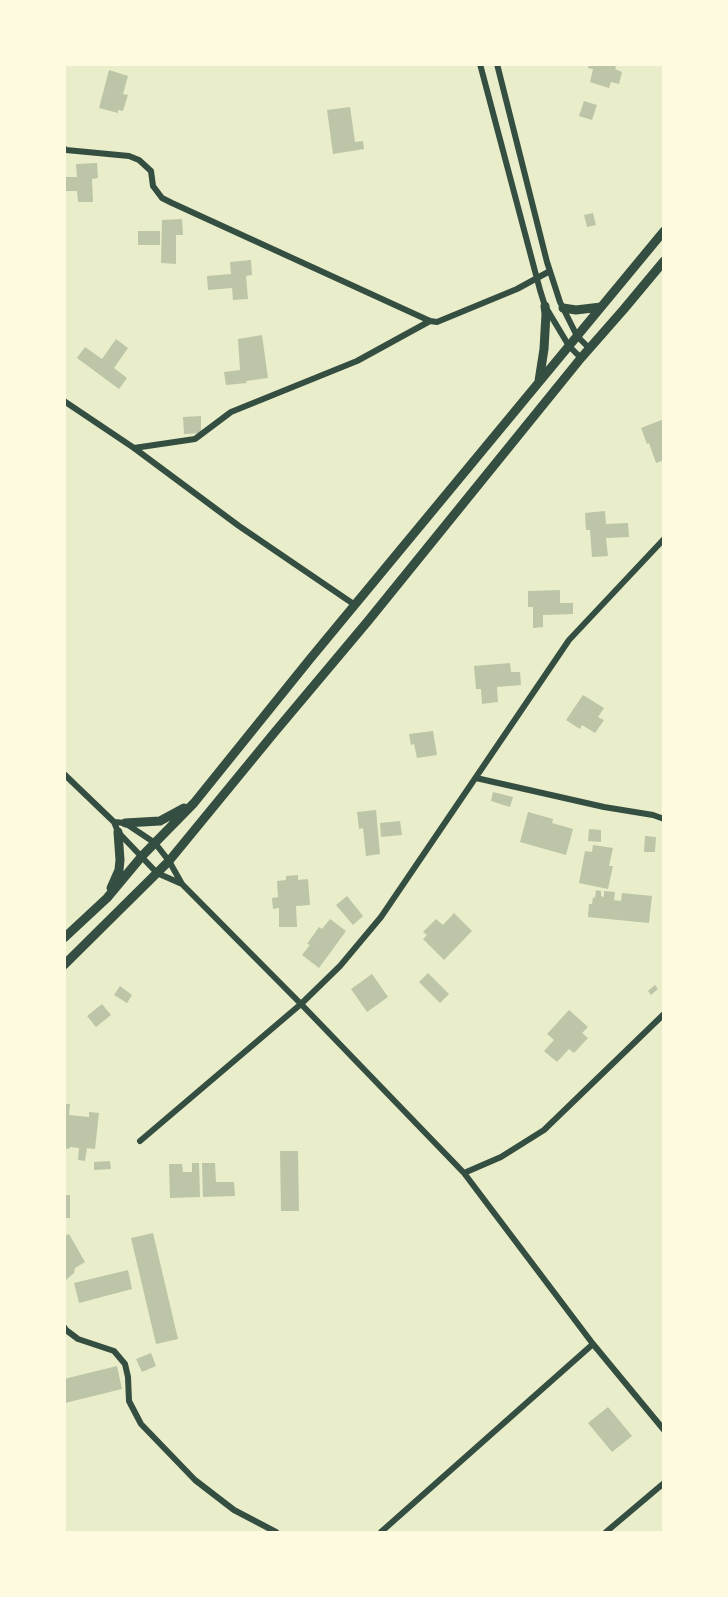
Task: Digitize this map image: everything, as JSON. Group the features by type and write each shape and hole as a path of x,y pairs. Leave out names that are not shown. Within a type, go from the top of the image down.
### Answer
{"main road":[{"path":"64,938 107,898 142,856 194,803 663,231"},
{"path":"64,965 169,861 368,621 580,358 663,261"},
{"path":"538,383 544,349 546,306"},
{"path":"563,308 576,310 601,307"},
{"path":"120,823 160,821 194,803"},
{"path":"107,898 120,860 118,832"}],"street":[{"path":"480,64 546,306 569,346 580,358"},
{"path":"497,64 550,271 563,308 577,336 589,348"},
{"path":"64,148 129,156 140,160 151,171 153,186 162,198 430,321 437,322 474,307 517,289 550,271"},
{"path":"134,448 195,439 231,412 357,361 430,321"},
{"path":"64,401 134,448 239,526 355,605"},
{"path":"140,1141 301,1004 340,966 381,917 569,640 663,539"},
{"path":"64,774 120,823 155,843 182,884 464,1173 593,1344 663,1430"},
{"path":"476,778 663,819"},
{"path":"120,823 118,832 157,873 182,884"},
{"path":"464,1173 501,1157 544,1130 663,1014"},
{"path":"64,1327 78,1339 114,1351 125,1364 129,1401 141,1424 195,1480 234,1510 276,1533"},
{"path":"381,1533 593,1344"},
{"path":"606,1533 663,1483"}],"building":[{"path":"589,64 617,64 615,69 622,72 619,84 611,82 609,88 590,82 593,69 588,68"},
{"path":"109,70 128,76 123,94 128,95 123,111 118,110 118,113 99,108"},
{"path":"584,101 597,105 592,120 579,116"},
{"path":"350,107 355,142 363,141 364,149 333,154 327,110"},
{"path":"97,163 98,178 92,179 93,202 78,202 77,191 64,191 64,177 77,177 76,164"},
{"path":"593,213 596,225 587,227 584,215"},
{"path":"182,219 183,235 176,235 176,264 161,263 162,220"},
{"path":"138,231 160,231 160,245 138,245"},
{"path":"251,260 252,275 246,276 248,299 233,300 232,288 208,290 207,276 231,274 230,262"},
{"path":"262,335 268,378 226,385 224,372 240,370 238,339"},
{"path":"116,339 128,348 114,368 127,378 119,389 77,358 85,347 102,359"},
{"path":"201,416 201,433 184,434 183,417"},
{"path":"664,419 664,460 656,463 641,428"},
{"path":"605,511 606,524 628,523 629,537 606,538 608,556 592,557 590,530 586,530 585,513"},
{"path":"560,590 560,603 573,603 573,614 543,615 543,627 533,628 533,607 528,607 528,591"},
{"path":"510,663 511,672 520,672 521,685 497,687 498,702 482,704 481,689 476,689 474,666"},
{"path":"583,695 604,708 598,717 604,720 595,733 582,725 580,729 566,720"},
{"path":"433,731 437,755 417,758 409,734"},
{"path":"493,792 513,797 510,807 491,801"},
{"path":"376,810 380,854 366,856 363,828 359,829 357,812"},
{"path":"528,812 553,819 552,823 573,829 566,855 520,842"},
{"path":"400,821 402,835 381,837 380,823"},
{"path":"589,829 601,830 601,842 588,841"},
{"path":"645,836 656,837 655,852 644,852"},
{"path":"593,845 613,848 609,866 613,866 608,889 579,883 585,851 592,852"},
{"path":"298,875 298,880 308,879 310,905 296,906 297,927 279,927 279,908 273,909 272,898 278,897 277,881 286,880 286,876"},
{"path":"596,890 601,891 601,896 604,897 604,891 615,892 614,900 621,901 622,893 652,896 649,923 588,917 589,904 592,904 593,897 595,898"},
{"path":"347,896 363,916 353,925 336,905"},
{"path":"454,913 472,931 444,960 423,939 427,935 423,932 436,919 443,925"},
{"path":"330,919 346,931 319,968 302,955 319,927 322,929"},
{"path":"428,973 449,994 440,1003 419,982"},
{"path":"372,974 388,997 367,1012 351,989"},
{"path":"655,985 658,989 651,995 648,991"},
{"path":"120,986 132,995 127,1003 114,995"},
{"path":"102,1004 111,1015 96,1027 87,1016"},
{"path":"569,1010 588,1027 582,1033 588,1038 574,1053 569,1049 557,1062 544,1051 554,1040 547,1034"},
{"path":"64,1104 70,1104 69,1115 89,1117 89,1112 99,1113 95,1149 87,1148 85,1161 78,1160 79,1148 64,1148"},
{"path":"280,1151 298,1151 299,1211 281,1211"},
{"path":"110,1161 111,1169 94,1170 94,1162"},
{"path":"192,1163 199,1163 200,1197 170,1198 169,1164 182,1164 183,1172 192,1172"},
{"path":"202,1163 215,1163 216,1182 234,1182 235,1196 203,1197"},
{"path":"64,1195 70,1195 70,1218 64,1218"},
{"path":"153,1233 178,1339 156,1344 131,1238"},
{"path":"69,1234 85,1262 75,1268 74,1273 66,1280 64,1279 64,1236"},
{"path":"128,1270 132,1289 79,1303 74,1283"},
{"path":"151,1353 156,1366 142,1372 136,1359"},
{"path":"117,1366 122,1389 65,1403 64,1379"},
{"path":"608,1407 632,1436 612,1452 588,1423"}]}
